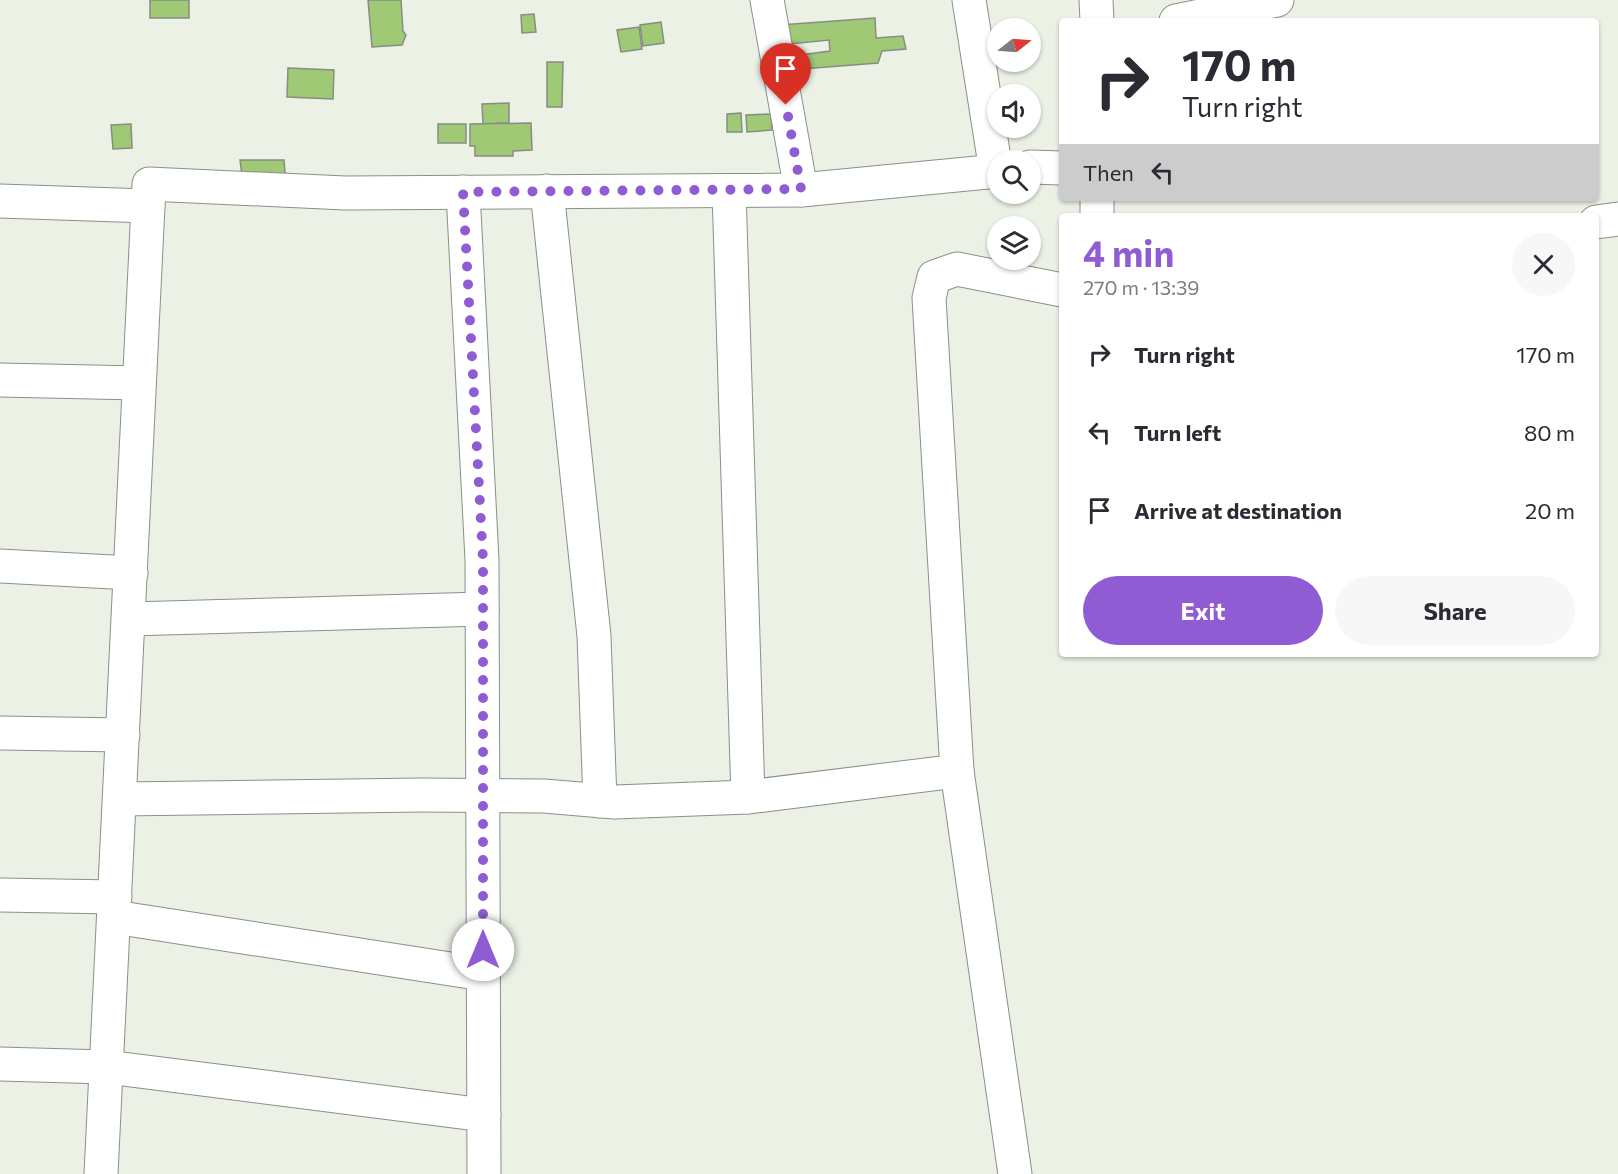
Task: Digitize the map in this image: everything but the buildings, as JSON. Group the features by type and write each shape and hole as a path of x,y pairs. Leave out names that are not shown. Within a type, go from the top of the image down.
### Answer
{"street":[{"path":"767,0 801,189"},
{"path":"969,0 994,150"},
{"path":"1096,0 1097,18"},
{"path":"1190,18 1277,0"},
{"path":"1041,167 1059,168"},
{"path":"101,1174 149,184 345,192 729,191 801,189 987,172"},
{"path":"729,191 748,797"},
{"path":"463,192 483,560 484,1174"},
{"path":"547,192 594,636 600,801"},
{"path":"0,201 148,206"},
{"path":"1599,222 1618,219"},
{"path":"1015,1174 957,771 929,298 934,277 957,269 1059,289"},
{"path":"0,380 139,383"},
{"path":"0,566 131,573"},
{"path":"129,619 482,609"},
{"path":"0,733 123,735"},
{"path":"120,799 482,795 544,796 600,801 748,797 957,771"},
{"path":"0,895 114,907 483,974"},
{"path":"0,1064 106,1067 484,1115"}],"route":[{"path":"483,950 483,560 463,192 801,189 786,105"}]}
